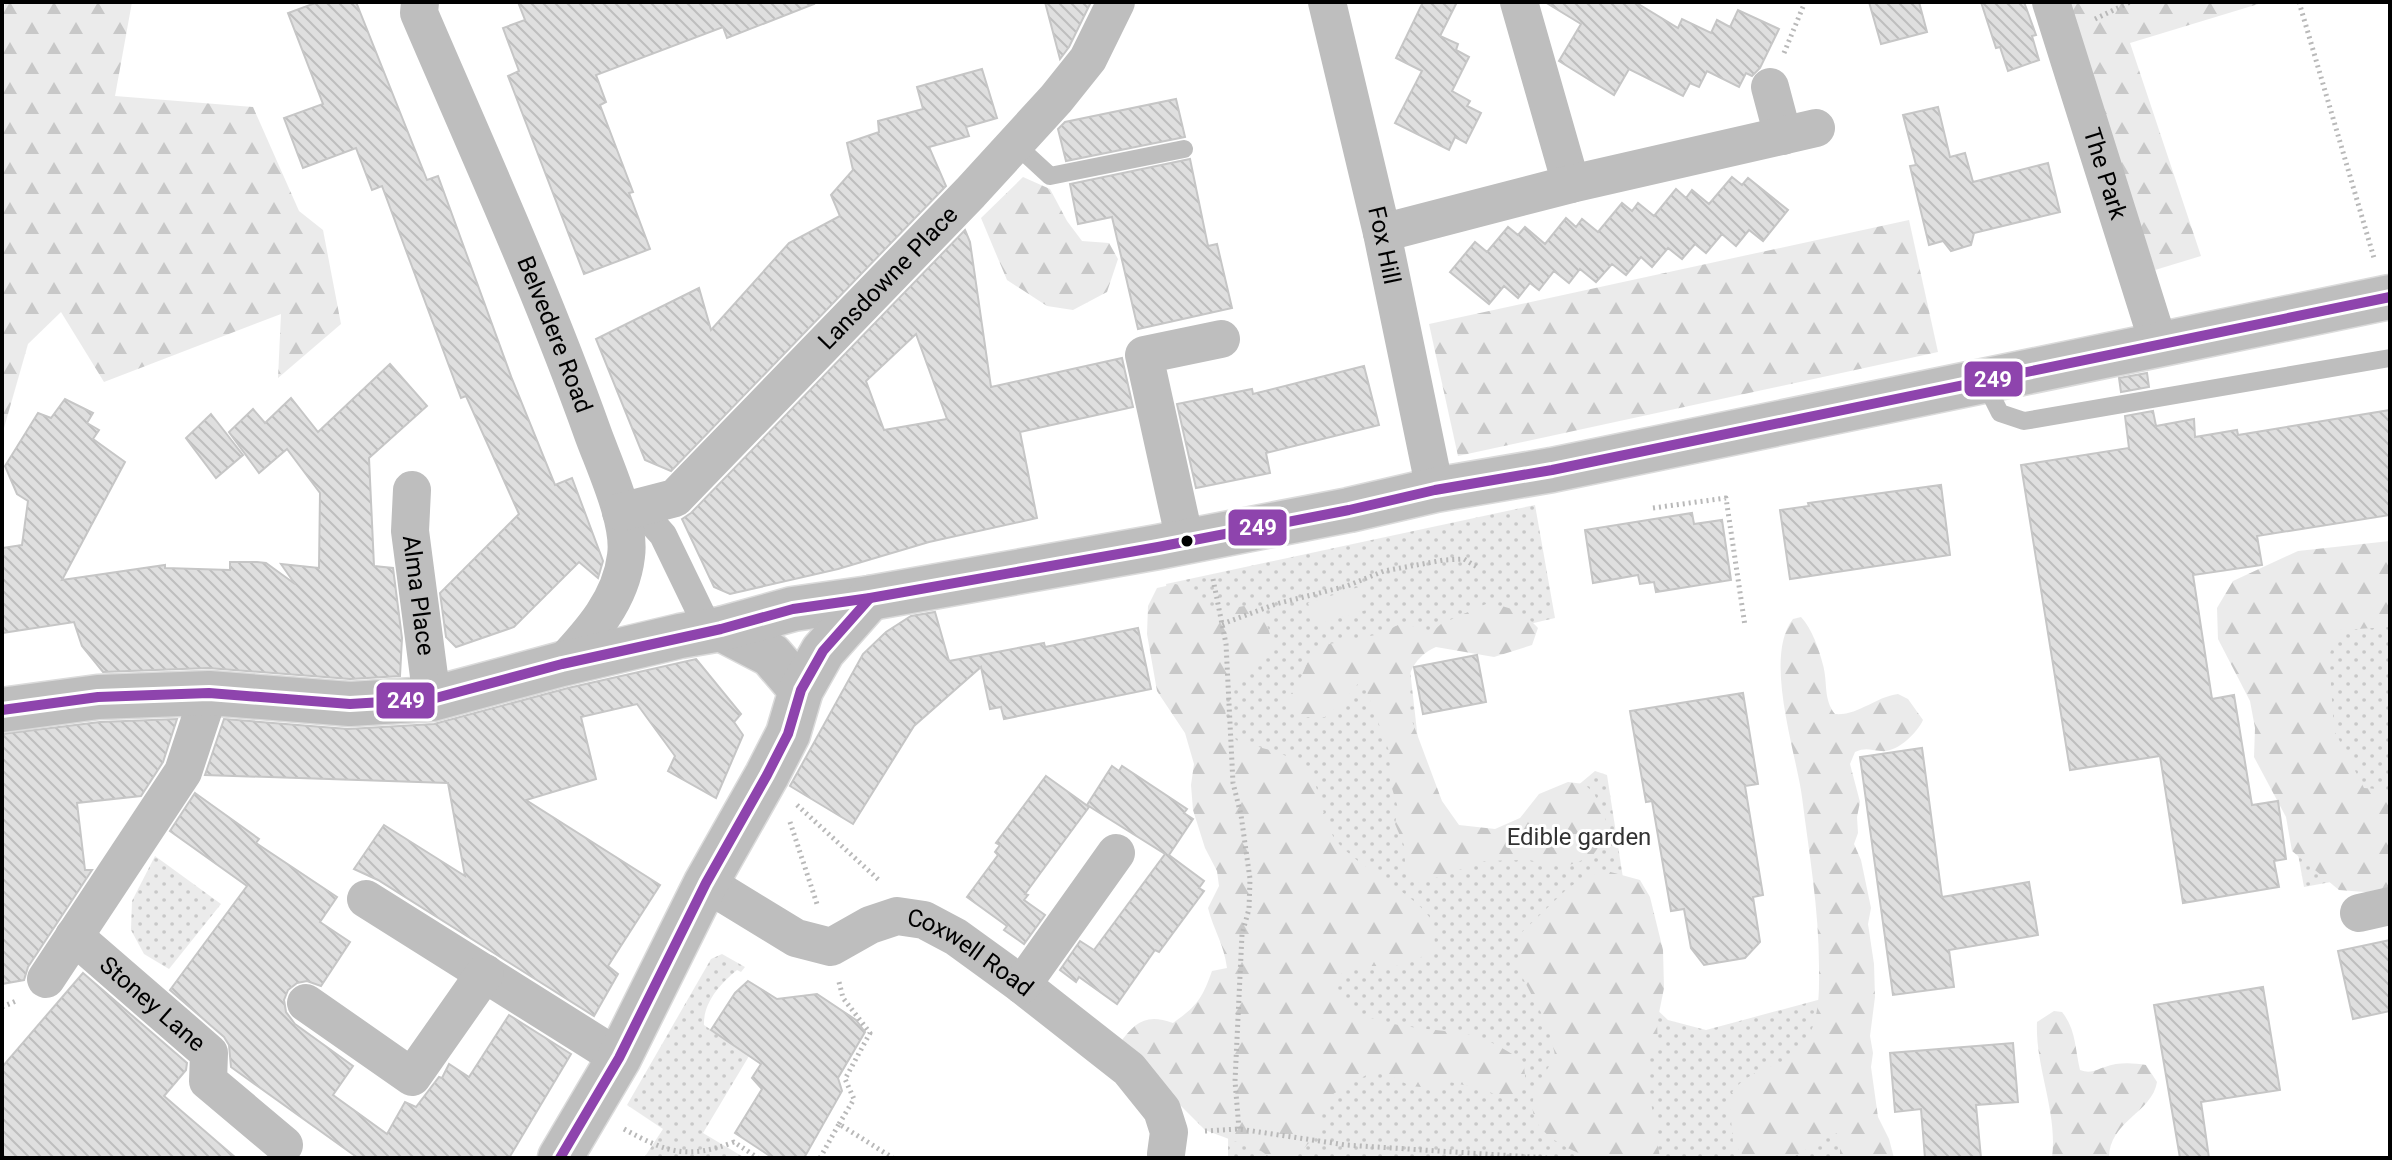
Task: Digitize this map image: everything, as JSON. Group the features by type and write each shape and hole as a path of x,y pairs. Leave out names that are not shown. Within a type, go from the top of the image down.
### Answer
{"main road":[{"path":"2,710 98,697 209,693 350,704 432,699 562,664 793,609 1198,554 1349,510 1435,490 1552,470 2388,298"},
{"path":"560,1158 619,1058 706,883 773,782 801,690 823,651 870,598"},
{"path":"715,630 771,655 801,690"}],"street":[{"name":"Belvedere Road","path":"420,2 419,13 629,509 627,555 615,593 598,624 562,664"},
{"name":"Lansdowne Place","path":"629,509 675,498 1056,99 1088,59 1116,2"},
{"name":"Fox Hill","path":"1327,2 1382,233 1435,490"},
{"path":"1519,2 1571,184"},
{"name":"The Park","path":"2051,2 2159,345"},
{"path":"1382,233 1571,184 1800,132 1770,87"},
{"path":"1198,554 1144,355 1221,339"},
{"name":"Alma Place","path":"412,490 410,531 432,699"},
{"name":"Belvedere Road","path":"629,509 663,535 715,630"},
{"name":"Stoney Lane","path":"46,979 183,772 209,693"},
{"path":"1022,985 1116,853"},
{"path":"706,883 796,938 831,947"},
{"path":"366,899 619,1058"},
{"name":"Coxwell Road","path":"831,947 870,925 897,916 924,920 956,937 1129,1069 1162,1110 1169,1132 1167,1157"},
{"name":"Stoney Lane","path":"74,936 209,1053 208,1081 284,1145"},
{"path":"306,1003 412,1077 485,973"}],"lane":[{"path":"1015,144 1050,176 1184,149"},
{"path":"1984,381 2000,413 2024,421 2390,358"}],"path":[{"path":"1770,87 1805,2"},
{"path":"2299,2 2388,298"},
{"path":"1653,508 1726,498 1745,626"},
{"path":"1198,554 1226,644 1233,783 1250,879 1249,909 1242,934 1235,1081 1239,1129 1346,1145 1547,1158"},
{"path":"1222,624 1276,604 1347,586 1384,571 1464,559 1477,567"},
{"path":"773,782 924,920"},
{"path":"773,782 831,947 843,998 870,1033 845,1079 854,1099 820,1158"},
{"path":"589,1108 659,1149 675,1154 723,1147 734,1142 758,1158"},
{"path":"839,1124 893,1158"}],"green space":[{"path":"5,2 132,2 115,96 253,107 299,211 323,230 341,324 278,378 281,314 104,382 61,312 28,344 2,435 2,30"},
{"path":"2066,2 2265,2 2130,43 2201,256 2155,270"},
{"path":"1023,177 1050,189 1082,241 1109,243 1118,259 1107,292 1073,310 1047,306 1007,280 981,218"},
{"path":"1909,220 1938,352 1458,456 1429,324"},
{"name":"Edible garden","path":"1535,505 1555,618 1408,652 1430,846 1515,838 1595,771 1607,775 1637,968 1653,1006 1668,1020 1706,1030 1840,994 1863,1158 1228,1158 1229,926 1166,584"},
{"path":"2390,541 2390,627 2340,630 2329,655 2334,730 2364,788 2390,790 2390,894 2339,890 2292,851 2286,817 2254,757 2255,728 2250,701 2218,639 2217,608 2233,581 2298,551"},
{"path":"2390,560 2390,871 2304,887 2249,586"},
{"path":"1175,584 1190,587 1208,611 1254,605 1267,626 1271,642 1267,655 1237,682 1225,703 1225,713 1236,740 1281,754 1304,766 1314,780 1330,831 1344,850 1415,902 1432,922 1435,946 1419,959 1396,966 1365,966 1342,973 1331,988 1356,1012 1373,1019 1467,1034 1503,1049 1523,1061 1524,1085 1514,1097 1507,1101 1486,1090 1450,1082 1433,1088 1410,1086 1388,1074 1370,1073 1333,1094 1321,1112 1319,1133 1298,1154 1271,1158 1261,1151 1205,1130 1119,1044 1130,1030 1148,1019 1173,1023 1198,1001 1212,971 1227,968 1208,908 1219,886 1217,871 1205,848 1193,810 1191,785 1194,764 1185,733 1157,691 1147,634 1148,606 1157,588"},
{"path":"1359,587 1366,610 1315,625 1308,603"},
{"name":"Edible garden","path":"1486,604 1515,610 1532,622 1538,628 1532,645 1494,657 1436,647 1420,658 1410,673 1408,710 1442,801 1459,825 1495,829 1520,818 1539,794 1568,782 1584,784 1594,793 1607,823 1604,839 1593,855 1561,867 1529,860 1485,861 1421,883 1411,879 1405,862 1404,845 1395,824 1398,808 1391,785 1389,751 1362,679 1343,702 1325,717 1303,717 1287,701 1314,647 1380,634 1402,623 1429,635 1441,624"},
{"path":"1801,617 1817,646 1829,703 1835,714 1851,712 1898,694 1908,699 1923,720 1900,745 1887,751 1859,750 1850,764 1860,802 1858,833 1854,844 1861,860 1871,908 1868,924 1875,997 1870,1036 1873,1053 1871,1067 1878,1117 1894,1158 1840,1158 1837,1133 1792,1158 1745,1158 1733,1142 1729,1097 1750,1076 1796,1053 1813,1026 1818,1004 1819,945 1813,881 1781,680 1785,636 1793,619"},
{"path":"155,856 221,904 169,969 144,954 131,930 132,901"},
{"path":"1607,871 1640,880 1650,897 1663,950 1664,988 1657,1023 1658,1045 1648,1062 1647,1077 1660,1158 1583,1158 1546,1133 1534,1117 1532,1107 1536,1091 1555,1055 1548,1026 1517,967 1520,934 1568,888 1587,876"},
{"path":"722,954 745,967 731,975 714,994 706,1009 704,1025 749,1056 703,1133 745,1158 644,1158 663,1129 627,1105 711,959"},
{"path":"2054,1011 2062,1012 2070,1025 2080,1070 2090,1072 2110,1065 2131,1063 2146,1065 2157,1082 2154,1093 2116,1135 2109,1158 2052,1158 2052,1124 2039,1056 2037,1022"}],"building":[{"path":"318,2 356,2 427,180 438,176 512,379 555,485 572,478 603,561 598,578 579,562 514,627 456,647 446,637 440,593 519,514 466,396 461,398 382,186 372,190 356,148 303,168 284,118 323,104 288,13"},
{"path":"518,2 814,4 727,38 723,27 596,75 606,102 600,105 633,192 629,193 650,249 584,274 508,76 519,71 503,28 525,20"},
{"path":"1045,2 1091,2 1060,59"},
{"path":"1423,2 1457,2 1440,36 1458,44 1456,50 1469,57 1452,91 1470,101 1467,106 1481,113 1466,143 1455,137 1449,150 1395,123 1422,71 1396,58"},
{"path":"1545,2 1635,2 1678,28 1682,19 1711,33 1717,20 1730,27 1738,10 1779,29 1760,68 1752,76 1746,73 1739,87 1707,71 1699,87 1690,83 1683,96 1629,69 1614,95 1559,61 1581,24"},
{"path":"1869,2 1919,2 1927,32 1881,44"},
{"path":"1981,2 2024,2 2036,35 2032,36 2039,60 2008,71 2000,47 1996,48"},
{"path":"982,69 997,118 966,127 969,136 929,147 946,186 671,471 645,460 596,339 699,288 711,330 789,243 840,216 831,195 853,170 847,143 879,132 878,121 923,109 917,87"},
{"path":"1176,99 1185,137 1066,161 1058,129 1065,122"},
{"path":"1938,107 1950,157 1965,153 1973,182 2048,163 2060,212 1974,233 1971,245 1951,251 1943,241 1929,245 1910,166 1916,165 1903,115"},
{"path":"1190,159 1208,246 1217,244 1232,308 1138,329 1112,217 1078,224 1070,184"},
{"path":"1732,177 1742,185 1748,178 1788,210 1763,241 1749,230 1736,246 1722,234 1706,253 1695,244 1682,259 1668,248 1652,267 1641,257 1626,275 1612,264 1596,282 1580,269 1569,283 1554,271 1539,290 1530,283 1518,298 1504,286 1489,304 1450,272 1475,242 1487,252 1508,227 1518,235 1525,227 1545,244 1566,218 1576,227 1582,219 1598,232 1622,203 1632,211 1638,203 1654,216 1676,189 1686,198 1692,190 1709,204"},
{"path":"965,230 970,242 991,387 1122,358 1133,407 1020,432 1037,518 929,542 838,569 730,594 714,587 682,519","holes":["916,334 947,419 884,430 866,381"]},
{"path":"390,364 427,406 369,458 374,566 393,568 402,638 400,676 350,679 208,668 103,672 82,646 74,622 2,633 2,548 22,545 28,501 17,494 5,466 38,413 51,418 65,399 93,413 87,423 99,430 93,439 125,462 62,580 165,565 165,568 230,570 230,562 257,562 266,563 295,584 281,564 319,568 320,493 287,449 259,473 229,432 253,409 265,423 291,398 318,432"},
{"path":"1364,366 1379,425 1266,453 1270,473 1196,488 1177,404 1252,389 1253,394"},
{"path":"2147,373 2149,387 2121,392 2119,378"},
{"path":"2390,410 2390,515 2257,536 2262,565 2193,575 2212,699 2234,695 2252,805 2278,801 2286,859 2274,861 2279,887 2183,903 2160,756 2070,770 2021,465 2129,448 2125,416 2153,411 2156,426 2194,419 2195,437 2237,430 2238,435"},
{"path":"211,414 243,455 216,478 186,438"},
{"path":"1941,485 1950,555 1790,579 1780,510 1809,506 1808,503"},
{"path":"1692,513 1694,524 1722,520 1731,580 1656,592 1654,582 1640,584 1638,575 1593,583 1585,530"},
{"path":"935,612 949,661 1044,643 1045,647 1138,628 1151,689 1004,719 1001,707 990,709 981,667 914,726 853,824 790,786 863,654 886,632 911,616"},
{"path":"1477,655 1486,702 1423,714 1414,667"},
{"path":"696,659 741,714 734,722 743,735 716,798 668,771 675,756 637,704 581,717 596,779 526,800 660,885 608,966 618,974 594,1016 378,880 354,869 384,825 465,876 448,783 205,775 224,719 348,729 434,724 568,688"},
{"path":"1743,693 1758,784 1745,786 1763,895 1753,897 1760,942 1745,958 1704,965 1691,948 1684,909 1671,911 1652,801 1646,802 1630,711"},
{"path":"177,719 163,762 141,796 77,803 85,870 92,870 28,967 24,980 2,984 2,734 100,722"},
{"path":"1922,748 1942,897 2029,882 2038,935 1949,950 1954,987 1893,995 1860,757"},
{"path":"1112,766 1119,771 1122,766 1187,809 1184,813 1193,819 1169,855 1204,881 1199,888 1204,891 1159,952 1155,950 1117,1004 1079,977 1076,982 1060,970 1080,941 1094,950 1165,854 1087,805"},
{"path":"1046,776 1089,807 1025,894 1028,895 1024,900 1045,915 1024,944 1004,930 1007,926 967,897 998,855 995,852 1000,845 996,843"},
{"path":"195,793 259,839 256,843 337,897 320,922 350,942 321,986 307,981 297,983 288,990 284,1000 286,1012 295,1024 353,1066 333,1095 387,1134 405,1102 416,1107 439,1077 442,1078 449,1064 469,1077 509,1015 571,1054 509,1158 358,1158 231,1067 229,1045 224,1037 170,990 247,886 170,831"},
{"path":"2390,940 2390,1011 2353,1019 2338,951"},
{"path":"83,973 187,1063 186,1070 164,1096 236,1158 2,1158 2,1067"},
{"path":"748,981 777,999 817,994 856,1020 865,1032 838,1078 842,1091 804,1158 773,1158 735,1133 762,1089 752,1078 761,1064 711,1030 735,993"},
{"path":"2263,987 2280,1090 2201,1102 2209,1158 2180,1158 2154,1005"},
{"path":"2013,1043 2018,1102 1976,1105 1981,1158 1925,1158 1921,1109 1895,1112 1890,1053"}],"transit line":[{"name":"249","path":"2,710 98,697 209,693 350,704 432,699 562,664 721,629 793,609 1158,547 1349,510 2390,297"},
{"name":"249","path":"560,1158 619,1058 706,883 767,775 788,734 801,690 823,651 870,598"}]}
